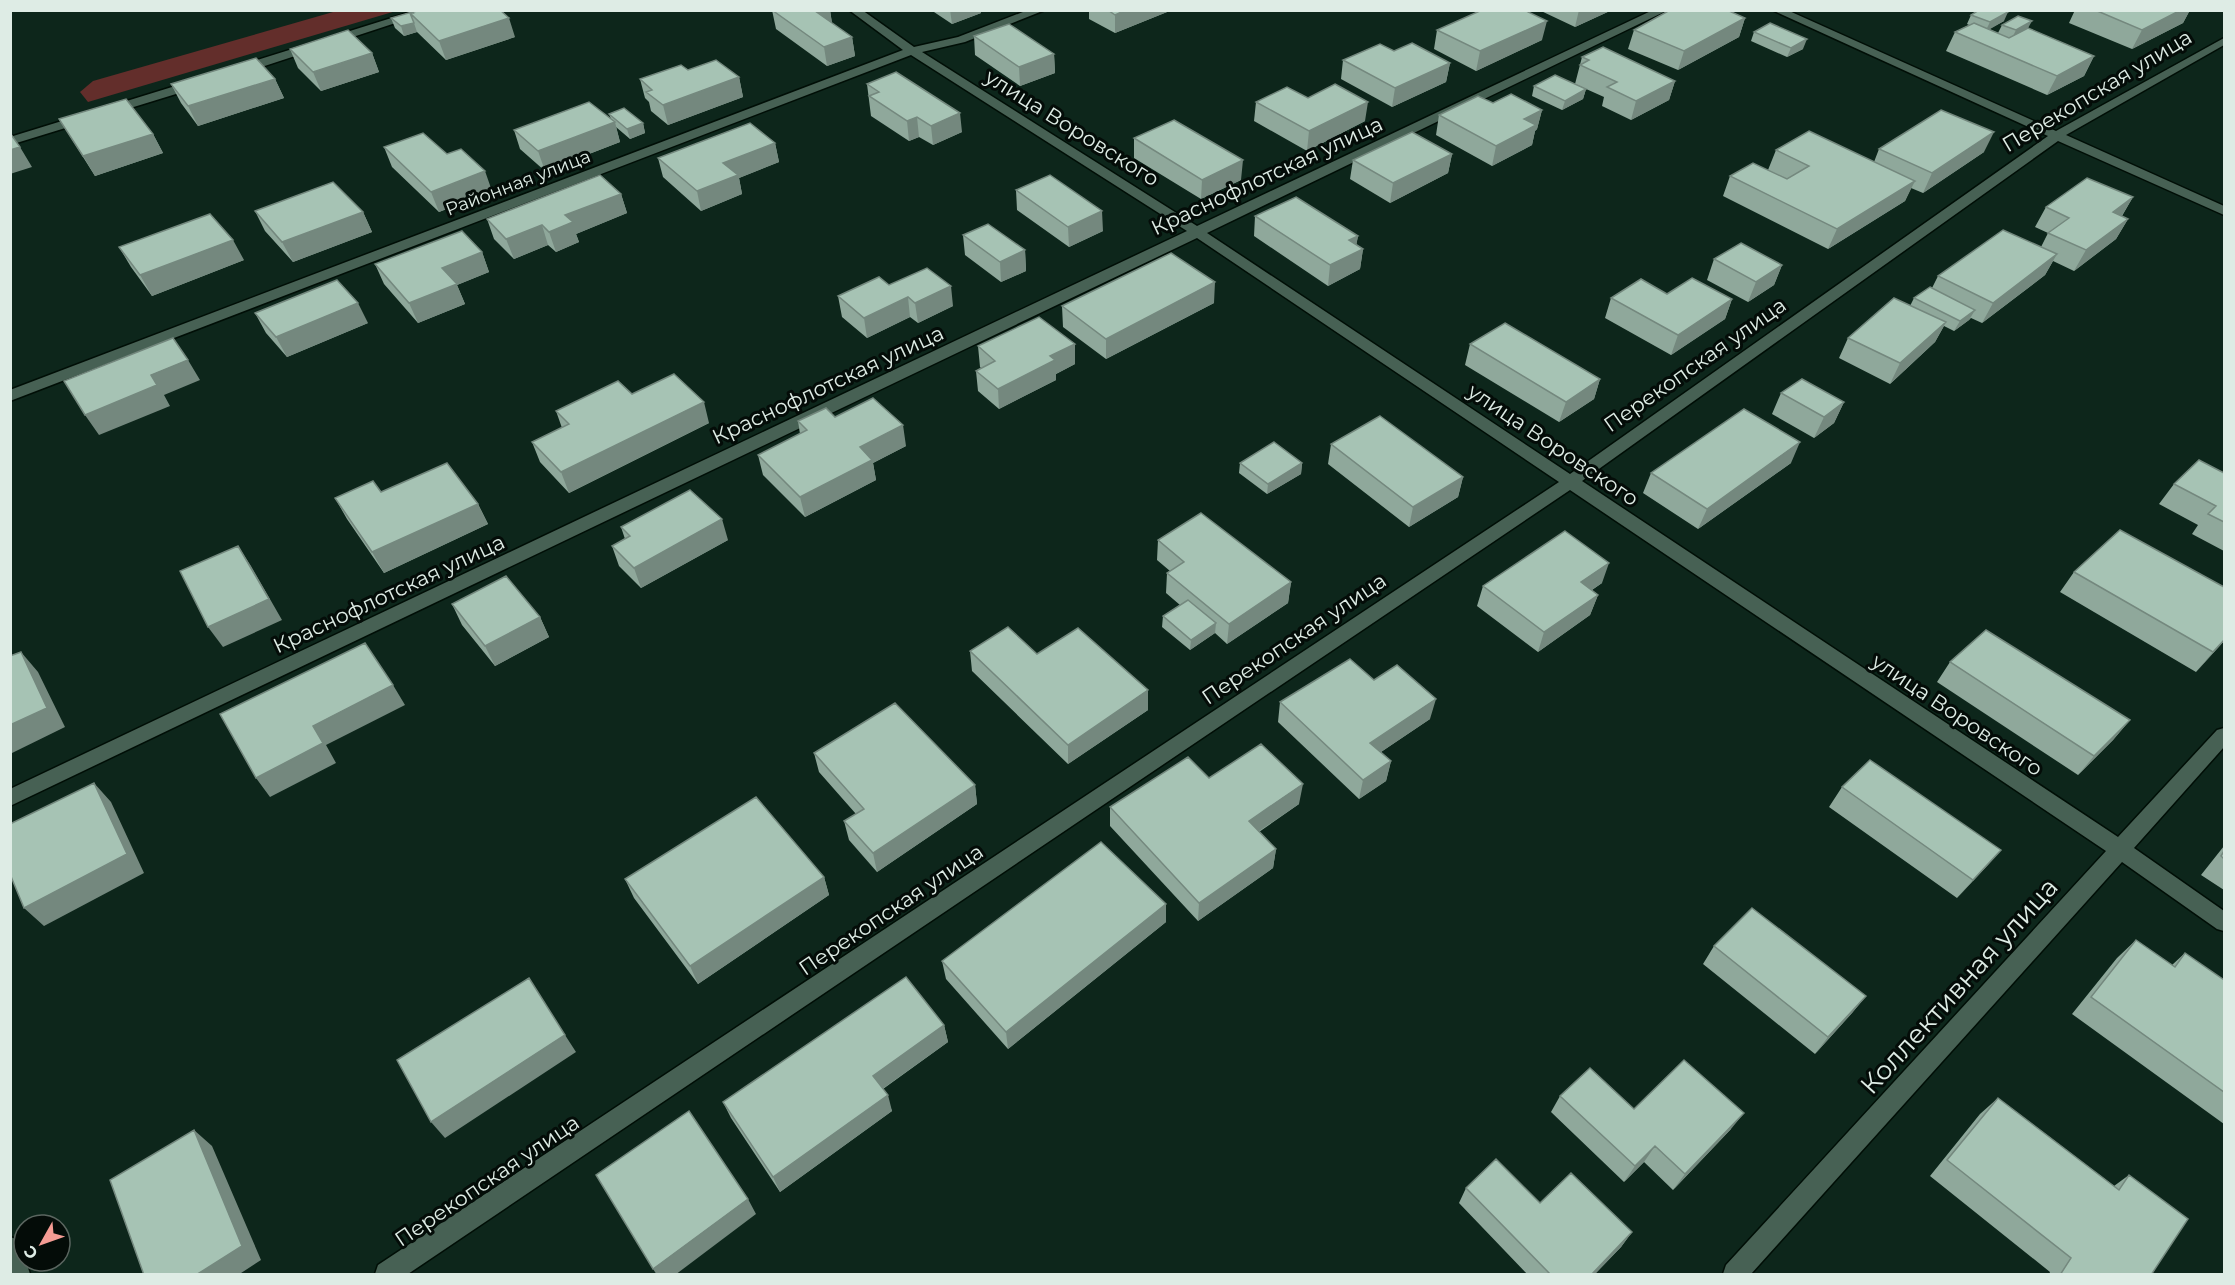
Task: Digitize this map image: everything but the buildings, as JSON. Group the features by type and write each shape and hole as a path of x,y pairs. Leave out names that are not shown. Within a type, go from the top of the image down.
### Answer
{"street":[{"path":"10,141 430,10"},
{"name":"улица Воровского","path":"854,10 912,51 1197,232 2121,850 2224,922"},
{"name":"Районная улица","path":"10,396 912,51 961,40 1040,10"},
{"name":"Краснофлотская улица","path":"10,798 1663,10"},
{"path":"1777,10 2224,211"},
{"name":"Перекопская улица","path":"387,1275 1570,482 2058,135 2224,40"},
{"name":"Коллективная улица","path":"1735,1275 2224,735"},
{"path":"10,1249 18,1275"}],"shaded area":[{"path":"340,10 396,11 88,102 80,92 93,81"}]}
